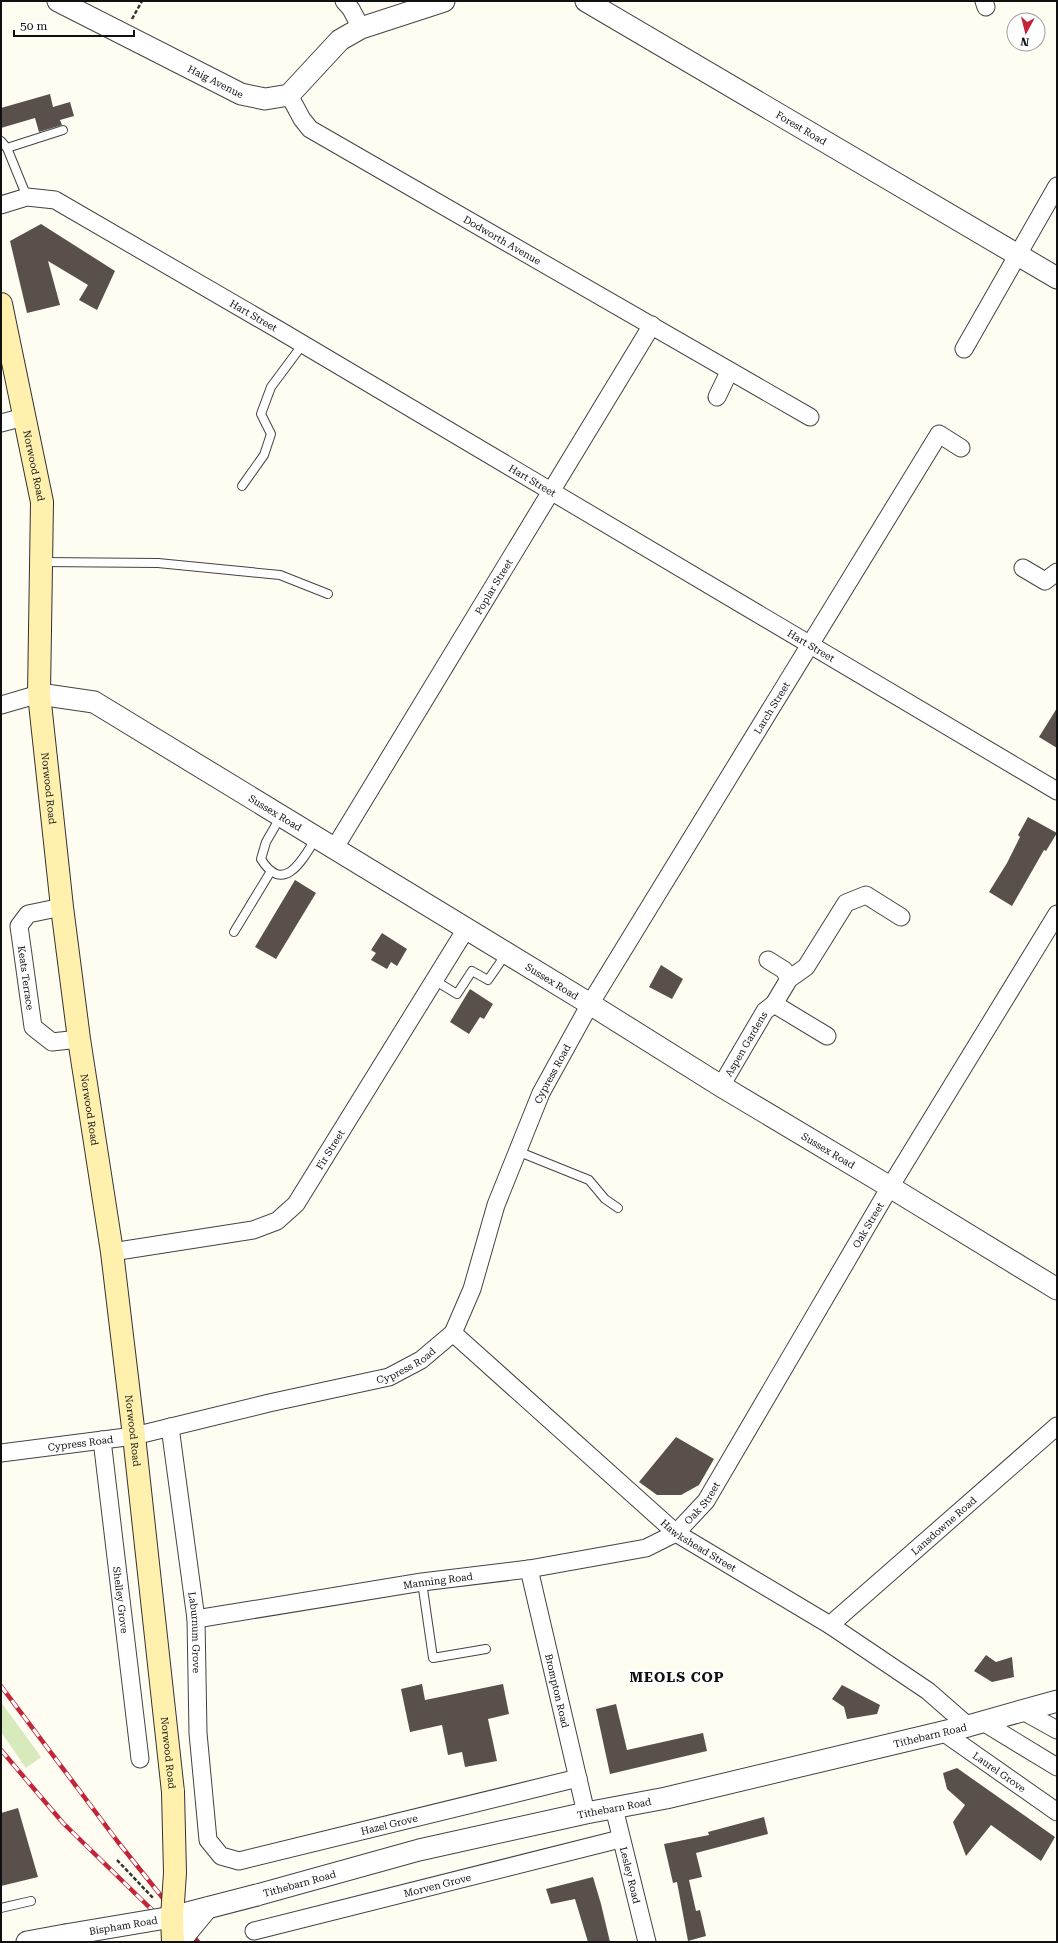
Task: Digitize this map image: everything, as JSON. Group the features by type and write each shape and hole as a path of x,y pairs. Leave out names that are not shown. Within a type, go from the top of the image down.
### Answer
{"main road":[{"name":"Norwood Road","path":"1,304 6,353 24,417 42,502 39,694 62,907 79,1039 112,1252 134,1436 173,1792 175,1873 172,1918 173,1942"}],"street":[{"name":"Haig Avenue","path":"58,1 241,94 265,99 289,94"},
{"path":"344,1 351,9 361,28"},
{"path":"289,94 340,40 361,28 444,1"},
{"name":"Forest Road","path":"586,1 1057,278"},
{"name":"Dodworth Avenue","path":"289,94 310,129 652,325 729,372 810,417"},
{"path":"964,349 1057,186"},
{"name":"Hart Street","path":"1,205 27,197 55,200 303,344 550,492 1057,791"},
{"name":"Poplar Street","path":"334,849 652,325"},
{"path":"717,397 729,372"},
{"path":"1,423 24,417"},
{"name":"Larch Street","path":"590,1004 939,434 961,448"},
{"path":"1023,568 1045,581 1057,572"},
{"path":"1,705 39,694"},
{"name":"Sussex Road","path":"39,694 94,702 590,1004 721,1086 1057,1289"},
{"name":"Aspen Gardens","path":"721,1086 765,1010 774,1004 789,979 806,967 846,903 866,895 901,916"},
{"name":"Keats Terrace","path":"62,907 28,914 19,926 32,1027 52,1042 79,1039"},
{"name":"Oak Street","path":"676,1533 706,1501 890,1187 1057,914"},
{"name":"Fir Street","path":"112,1252 253,1230 277,1221 296,1204 466,929"},
{"path":"768,960 784,970 789,979"},
{"name":"Cypress Road","path":"1,1453 134,1436 269,1403 389,1377 421,1360 453,1333 472,1289 496,1205 541,1093 590,1004"},
{"name":"Aspen Gardens","path":"774,1004 827,1036"},
{"name":"Hawkshead Street","path":"453,1333 676,1533 830,1625 976,1724 1057,1767"},
{"name":"Lansdowne Road","path":"830,1625 1057,1426"},
{"name":"Laburnum Grove","path":"170,1427 196,1619 198,1733 208,1840"},
{"name":"Shelley Grove","path":"102,1440 140,1759"},
{"name":"Manning Road","path":"196,1619 422,1582 529,1569 646,1548 676,1533"},
{"name":"Brompton Road","path":"529,1569 586,1812"},
{"name":"Tithebarn Road","path":"172,1918 419,1850 586,1812 666,1798 976,1724 1057,1701"},
{"path":"1021,1710 1057,1730"},
{"name":"Laurel Grove","path":"943,1732 1057,1812"},
{"name":"Hazel Grove","path":"208,1840 221,1856 239,1861 578,1778"},
{"name":"Lesley Road","path":"614,1808 620,1839 647,1942"},
{"name":"Morven Grove","path":"254,1931 620,1839"},
{"path":"179,1942 207,1908"},
{"name":"Bispham Road","path":"27,1942 172,1918"}],"lane":[{"path":"7,148 63,130"},
{"path":"1,141 7,148 27,197"},
{"path":"242,486 264,455 271,434 260,414 271,388 303,344"},
{"path":"41,562 158,563 280,575 328,594"},
{"path":"281,816 262,851 261,859 271,871 279,874 289,873 296,869 316,838"},
{"path":"234,932 271,871"},
{"path":"434,980 457,994 472,971 488,980 506,953"},
{"path":"518,1151 589,1180 605,1199 618,1208"},
{"path":"422,1582 433,1658 486,1649"},
{"path":"1,1908 31,1901"}],"path":[{"path":"116,1860 151,1895"}],"green space":[{"path":"1,1702 41,1757 26,1768 1,1732"}],"building":[{"path":"50,94 53,107 70,102 74,116 60,120 62,125 39,132 35,118 1,128 1,108"},
{"path":"41,224 115,271 97,310 79,300 88,285 48,261 60,305 27,313 10,241"},
{"path":"1057,708 1057,748 1039,737"},
{"path":"1028,817 1057,833 1046,851 1044,850 1012,906 989,892 1007,863 1020,837 1018,835"},
{"path":"295,880 316,893 276,959 255,947"},
{"path":"382,933 407,949 397,966 391,962 387,969 371,960 376,953 371,950"},
{"path":"661,965 683,979 672,999 649,987"},
{"path":"470,989 493,1004 484,1019 480,1017 469,1034 450,1022"},
{"path":"676,1437 714,1459 699,1485 681,1495 657,1495 639,1482"},
{"path":"986,1655 996,1662 1012,1657 1014,1677 992,1682 974,1671"},
{"path":"422,1684 425,1700 503,1684 509,1714 488,1719 497,1761 465,1767 462,1752 448,1755 442,1725 410,1732 401,1689"},
{"path":"842,1685 880,1705 877,1714 847,1719 844,1707 832,1699"},
{"path":"616,1704 627,1750 703,1733 707,1751 610,1774 596,1709"},
{"path":"957,1768 1055,1837 1041,1861 991,1825 966,1856 953,1822 965,1805 947,1789 943,1773"},
{"path":"18,1808 38,1877 1,1886 1,1813"},
{"path":"764,1817 768,1834 696,1853 702,1877 689,1880 696,1911 700,1910 706,1936 688,1941 677,1882 673,1883 664,1844 709,1835 708,1832"},
{"path":"593,1877 610,1942 588,1942 575,1899 551,1904 546,1889"}],"railway":[{"path":"1,1686 118,1842 198,1942"},
{"path":"1,1750 63,1823 185,1942"}],"district":[{"name":"MEOLS COP","path":"677,1677"}]}
